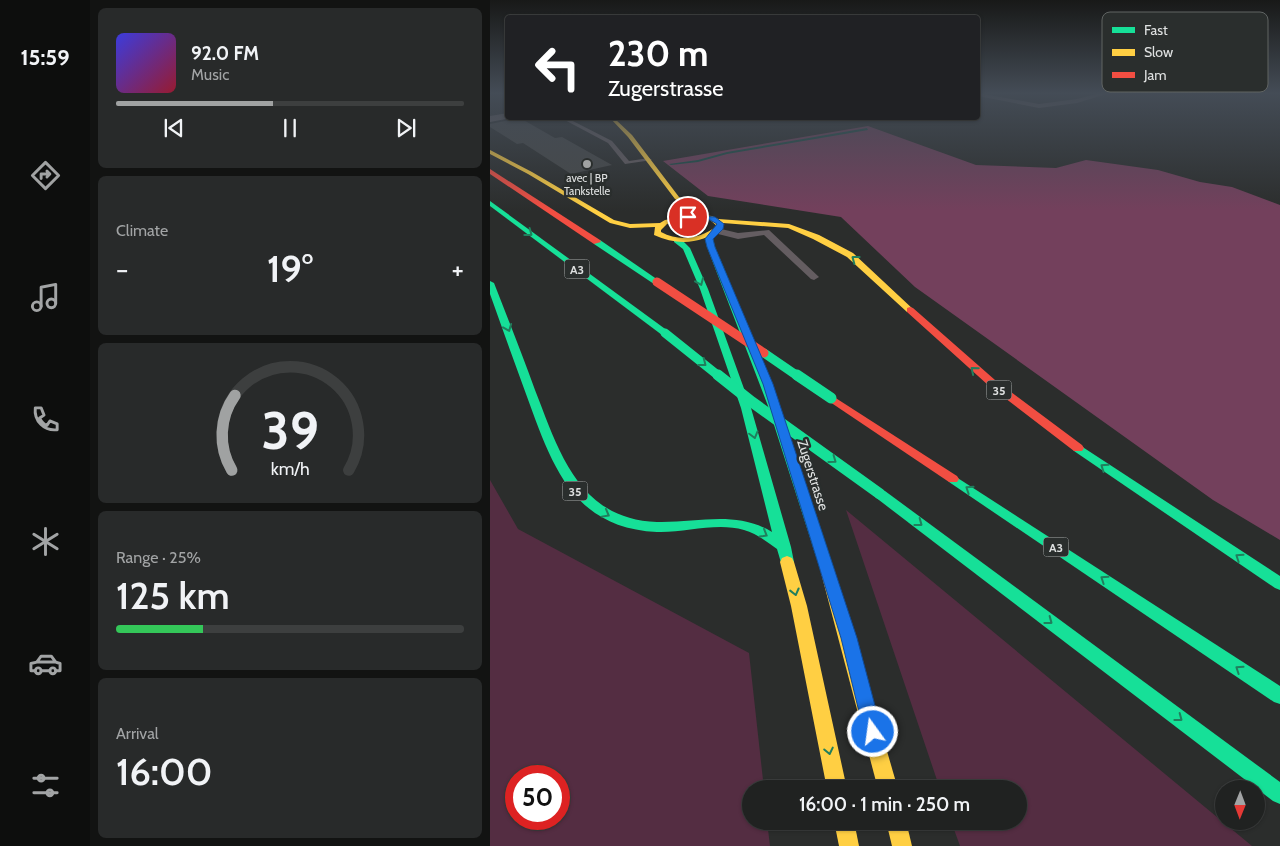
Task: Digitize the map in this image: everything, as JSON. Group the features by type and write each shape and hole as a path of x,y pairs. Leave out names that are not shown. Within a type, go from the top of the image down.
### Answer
{"main road":[{"path":"625,131 677,198 688,205 696,216 715,229 695,239 677,240 668,239 657,233 660,225"},
{"path":"490,152 530,173 612,222 630,226 660,225 679,218 696,216"},
{"name":"A3","path":"490,171 1280,696"},
{"path":"677,198 675,206 679,218"},
{"name":"A3","path":"490,204 665,333 752,402 880,494 1280,794"},
{"name":"35","path":"715,229 767,223 789,226 816,237 850,255 932,332 1014,402 1114,474 1280,584"},
{"name":"Zugerstrasse","path":"715,229 709,239 711,247 768,384 849,638 886,780"},
{"path":"677,240 686,248 704,289 746,408 799,606 835,780"},
{"name":"35","path":"490,283 521,359 555,459 567,480 586,501 612,517 635,525 672,527 730,523 756,529 784,547"},
{"path":"846,830 849,846"},
{"path":"898,830 902,846"}],"lane":[{"path":"590,131 610,142 627,163 649,160"},
{"path":"715,229 738,236 766,232 814,277"}],"shaded area":[{"path":"836,131 883,131 976,165 1056,168 1086,160 1158,170 1200,182 1232,187 1280,205 1280,540 1213,500 915,287 841,217 708,196 663,161"},
{"path":"490,480 518,529 749,653 763,780 742,780 742,830 768,830 770,846 490,846"},
{"path":"846,510 1215,815 1215,830 1233,830 1252,846 960,846 954,830 1027,830 1027,780 937,780"}],"building":[{"path":"497,131 544,131 555,138 562,137 612,165 571,174 523,143 517,144"}],"waterway":[{"path":"671,164 698,161 727,153 853,131"}],"traffic: fast":[{"path":"490,203 665,333"},
{"path":"711,234 709,239 711,247 774,406 827,569"},
{"path":"677,240 686,248 704,289 746,408 787,562"},
{"path":"597,242 657,282"},
{"path":"490,283 555,456 566,474 590,503 604,513 637,525 657,527 703,523 744,525 760,531 784,547"},
{"path":"665,333 752,402 880,494"},
{"path":"764,353 831,398"},
{"path":"1078,448 1280,584"},
{"path":"953,479 1280,696"},
{"path":"880,494 1280,794"}],"traffic: slow":[{"path":"625,131 677,198 688,205 696,216"},
{"path":"490,152 530,173 612,222 630,226 660,225"},
{"path":"687,217 712,218 720,224 720,227 706,236 689,240 672,239 657,233 657,229 665,222 687,217"},
{"path":"717,221 789,226 816,237 850,255 910,310"},
{"path":"787,562 799,606 835,780"},
{"path":"827,569 886,780"},
{"path":"846,830 849,846"},
{"path":"898,830 902,846"}],"traffic: jam":[{"path":"490,171 597,242"},
{"path":"657,282 764,353"},
{"path":"910,310 991,382 1078,448"},
{"path":"831,398 953,479"}],"place":[{"name":"avec | BP Tankstelle","path":"587,164"}],"route":[{"path":"688,217 712,218 720,224 720,227 711,234 709,239 711,247 768,384 849,638 873,732"}]}
